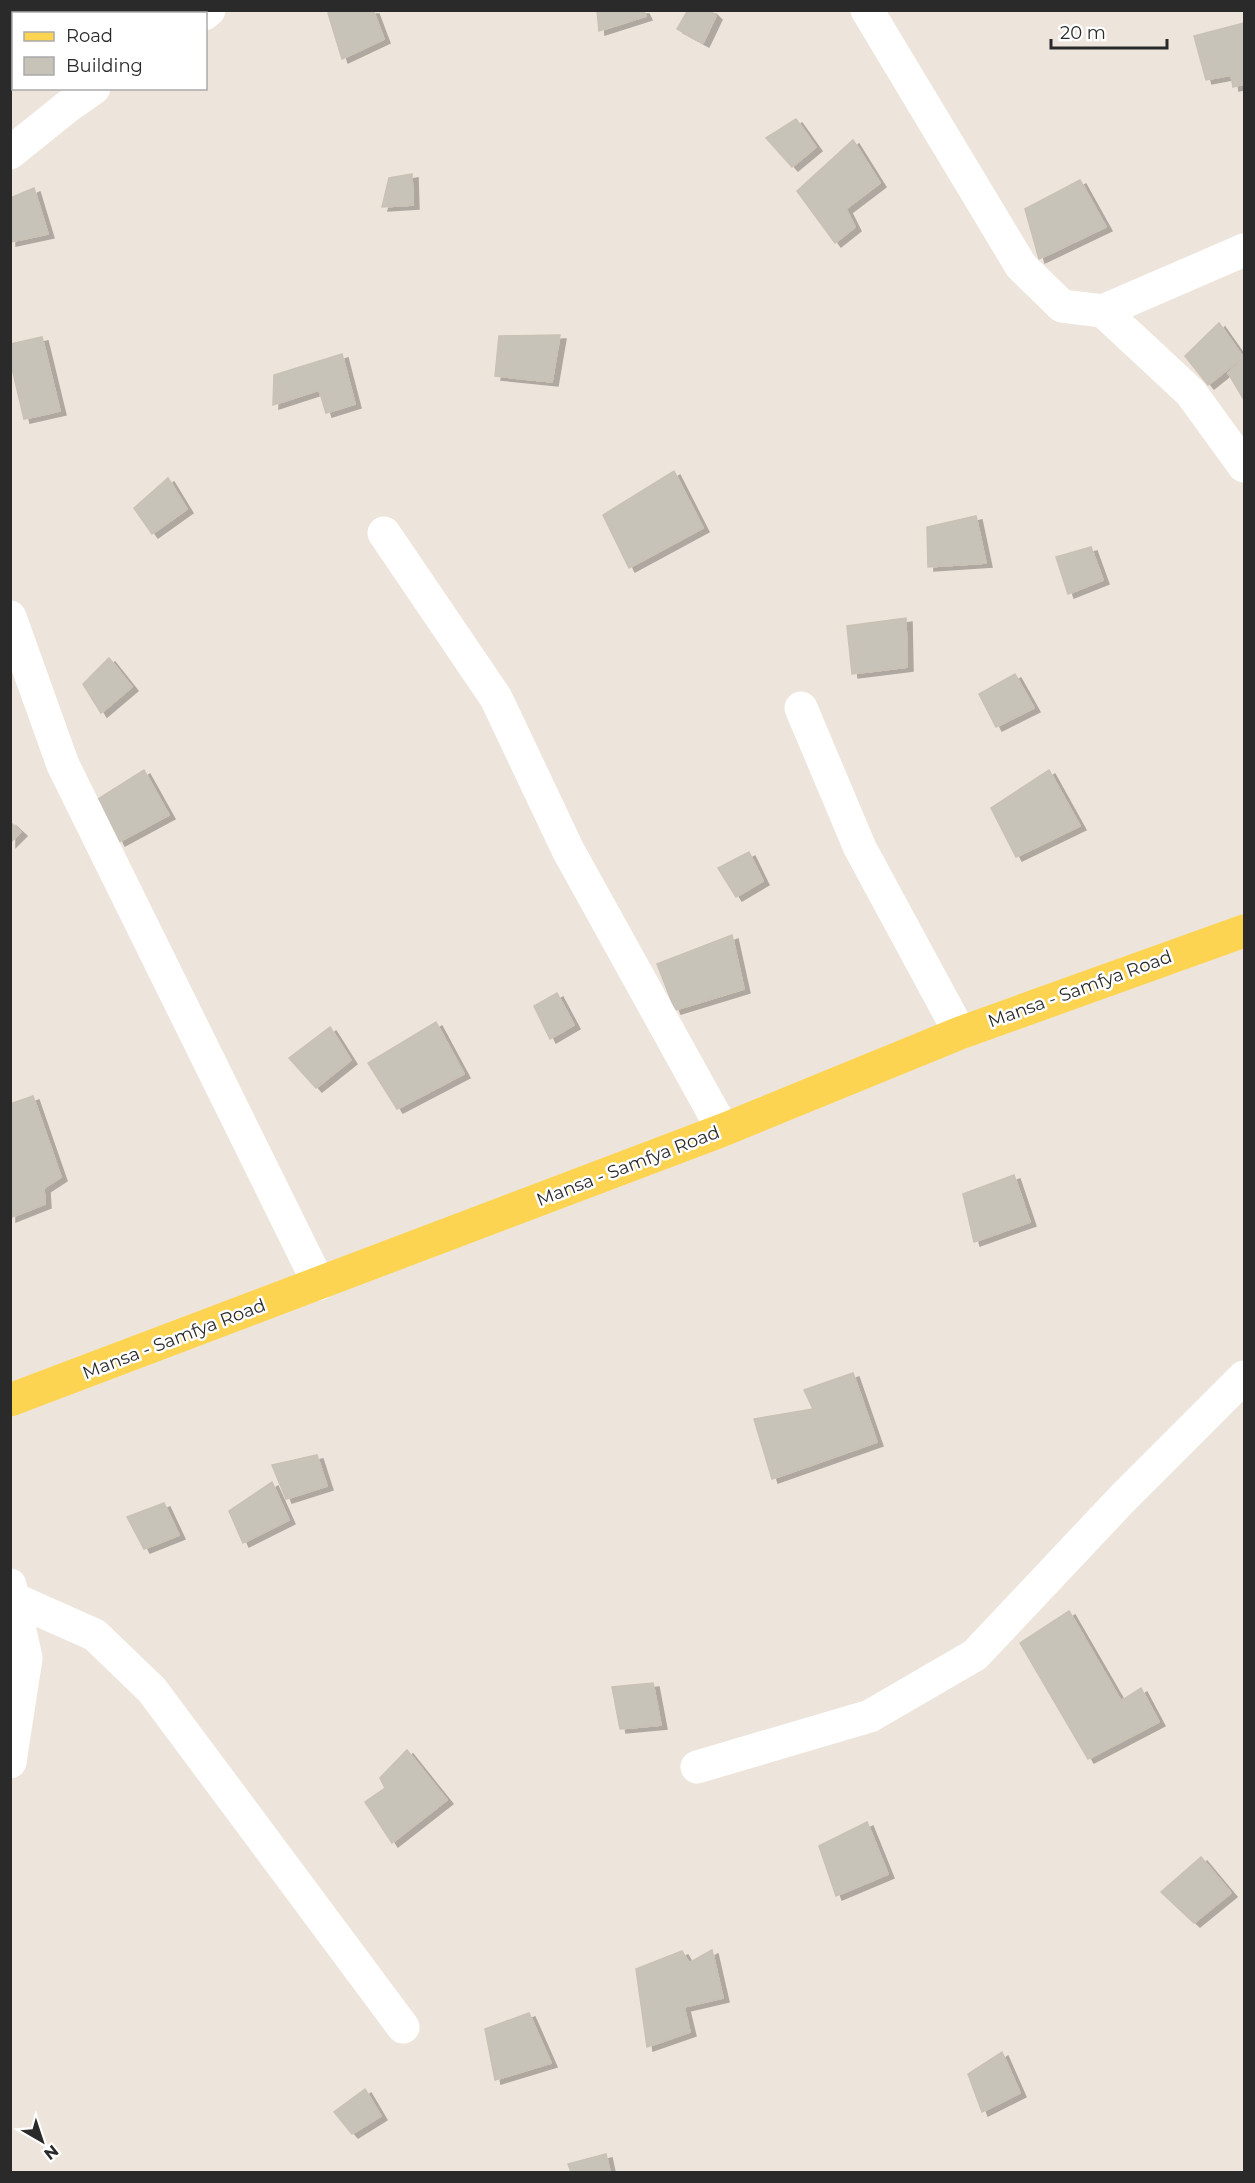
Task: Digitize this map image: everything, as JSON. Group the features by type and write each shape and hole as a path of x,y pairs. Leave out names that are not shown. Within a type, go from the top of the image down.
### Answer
{"main road":[{"name":"Mansa - Samfya Road","path":"10,1400 723,1130 960,1032 1245,931"}],"street":[{"path":"867,10 1021,266 1062,306 1103,311 1245,250"},
{"path":"10,153 60,98 87,90"},
{"path":"1103,311 1191,393 1245,466"},
{"path":"384,533 496,698 568,850 723,1130"},
{"path":"10,616 63,765 319,1284"},
{"path":"801,708 860,848 960,1032"},
{"path":"697,1767 870,1716 975,1655 1122,1498 1245,1377"},
{"path":"10,1762 26,1658 12,1592"},
{"path":"12,1592 95,1635 152,1690 403,2027"}],"building":[{"path":"333,10 373,10 384,39 342,59 328,13"},
{"path":"597,10 643,10 646,16 599,31"},
{"path":"688,10 710,10 716,16 703,43 677,29"},
{"path":"1244,23 1244,84 1233,87 1231,75 1206,80 1194,36"},
{"path":"796,119 816,147 792,167 766,138"},
{"path":"853,140 880,183 846,209 855,227 835,243 797,191"},
{"path":"412,174 413,205 382,207 389,178"},
{"path":"1080,180 1106,227 1039,259 1025,209"},
{"path":"34,188 48,234 10,242 10,198"},
{"path":"1219,323 1243,357 1208,385 1185,356"},
{"path":"560,335 552,382 495,376 499,336"},
{"path":"42,337 60,411 24,419 10,360 10,344"},
{"path":"342,354 355,404 326,413 319,390 273,405 274,375"},
{"path":"1244,359 1244,400 1228,373"},
{"path":"674,471 703,528 629,568 603,515"},
{"path":"168,478 187,509 152,534 134,508"},
{"path":"976,516 986,563 928,567 927,527"},
{"path":"1091,547 1103,580 1068,594 1056,557"},
{"path":"906,618 907,667 852,674 847,626"},
{"path":"109,658 132,687 101,713 83,684"},
{"path":"1015,674 1034,708 996,727 979,694"},
{"path":"144,770 169,815 119,842 98,799"},
{"path":"1049,770 1080,826 1016,857 991,808"},
{"path":"10,822 21,832 10,843"},
{"path":"749,852 763,881 736,897 718,868"},
{"path":"732,935 744,989 675,1010 657,964"},
{"path":"557,993 574,1025 550,1039 534,1006"},
{"path":"436,1022 464,1074 397,1109 368,1063"},
{"path":"330,1027 351,1060 316,1088 289,1058"},
{"path":"33,1096 61,1177 44,1188 45,1204 10,1218 10,1104"},
{"path":"1014,1175 1030,1222 974,1242 963,1194"},
{"path":"853,1373 877,1442 772,1479 754,1419 813,1409 804,1390"},
{"path":"317,1455 327,1486 286,1499 272,1465"},
{"path":"272,1482 289,1520 243,1543 229,1511"},
{"path":"164,1503 179,1535 144,1549 127,1517"},
{"path":"1069,1611 1121,1701 1141,1688 1159,1722 1088,1759 1020,1643"},
{"path":"653,1683 661,1725 620,1729 612,1687"},
{"path":"407,1750 447,1800 392,1843 365,1802 385,1788 380,1778"},
{"path":"867,1822 888,1874 836,1896 819,1846"},
{"path":"1201,1857 1231,1893 1194,1923 1161,1892"},
{"path":"712,1950 723,1998 684,2007 690,2032 647,2047 636,1969 682,1951 689,1963"},
{"path":"529,2013 551,2063 495,2080 485,2029"},
{"path":"1002,2052 1020,2093 982,2112 968,2074"},
{"path":"365,2089 381,2116 352,2134 334,2112"},
{"path":"606,2154 610,2172 571,2172 568,2164"}]}
